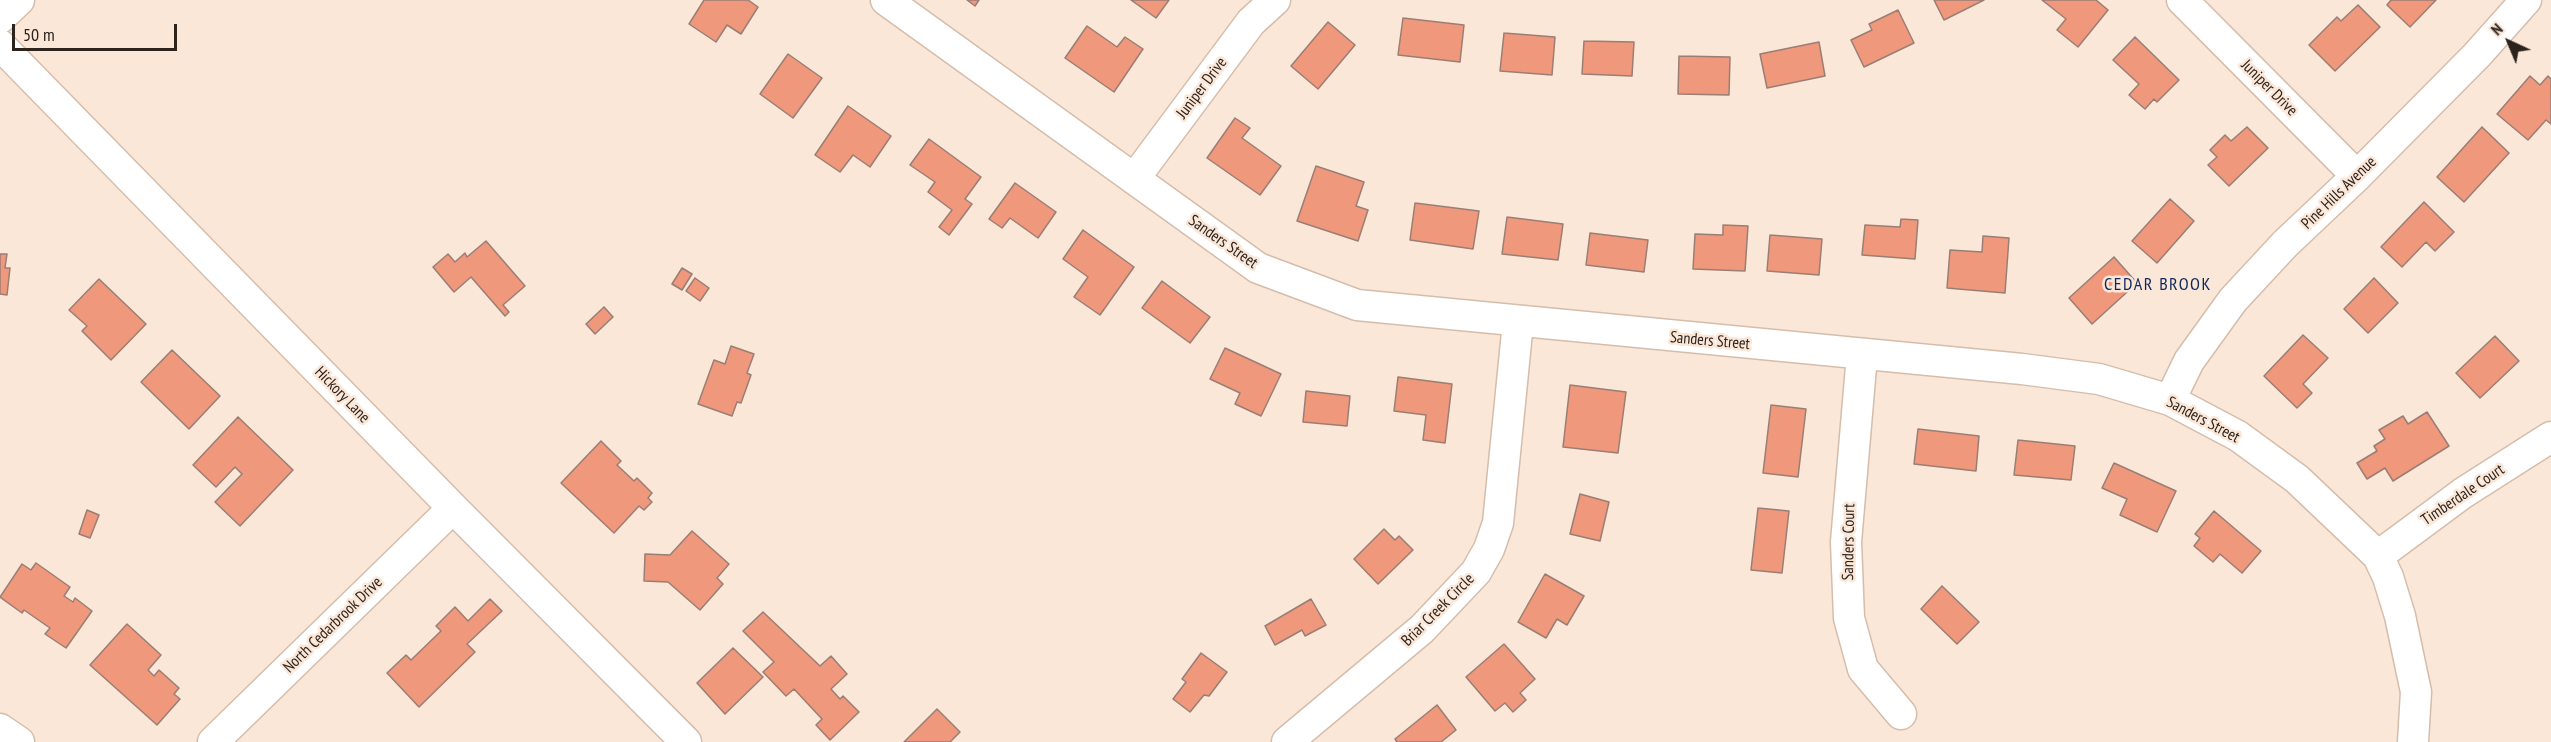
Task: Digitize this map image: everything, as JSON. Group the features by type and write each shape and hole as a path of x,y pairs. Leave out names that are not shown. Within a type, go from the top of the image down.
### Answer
{"street":[{"path":"0,18 19,0"},
{"name":"Sanders Street","path":"886,0 1258,268 1357,305 1862,356 2022,369 2099,379 2170,399 2238,436 2297,479 2378,556 2388,577 2400,616 2416,692 2413,742"},
{"name":"Juniper Drive","path":"1134,179 1251,22 1275,0"},
{"name":"Juniper Drive","path":"2182,0 2357,176"},
{"name":"Pine Hills Avenue","path":"2170,399 2189,361 2233,300 2285,244 2357,176 2477,55 2526,0"},
{"name":"Hickory Lane","path":"0,45 453,508 686,742"},
{"name":"Briar Creek Circle","path":"1287,742 1422,629 1476,572 1490,549 1498,523 1518,322"},
{"name":"Sanders Court","path":"1862,356 1846,542 1849,618 1863,669 1901,714"},
{"name":"Timberdale Court","path":"2378,556 2463,493 2551,437"},
{"name":"North Cedarbrook Drive","path":"213,742 453,508"},
{"path":"0,729 19,742"}],"building":[{"path":"704,0 748,0 758,7 741,34 727,25 716,42 689,24"},
{"path":"967,0 979,0 975,6"},
{"path":"1131,0 1169,0 1156,18"},
{"path":"1934,0 1984,0 1944,20"},
{"path":"2042,0 2096,0 2108,10 2078,47 2057,30 2066,19"},
{"path":"2391,0 2436,0 2410,27 2387,5"},
{"path":"2358,5 2380,27 2335,71 2309,45 2337,17 2341,21"},
{"path":"1898,10 1914,43 1864,67 1851,40 1872,30 1869,24"},
{"path":"1403,18 1464,25 1460,62 1398,55"},
{"path":"1328,22 1355,45 1318,89 1291,66"},
{"path":"1087,26 1117,47 1125,37 1143,49 1114,92 1065,58"},
{"path":"1504,33 1555,37 1552,75 1500,71"},
{"path":"2135,37 2179,80 2157,102 2154,99 2145,109 2129,95 2139,84 2113,60"},
{"path":"1584,41 1634,42 1632,76 1582,74"},
{"path":"1819,42 1825,76 1767,88 1760,54"},
{"path":"788,54 822,78 793,118 760,94"},
{"path":"1679,56 1730,57 1729,95 1678,94"},
{"path":"2530,76 2540,85 2548,76 2551,79 2551,124 2546,120 2528,140 2497,114"},
{"path":"848,106 891,136 870,167 853,155 840,172 815,155"},
{"path":"1235,118 1250,128 1242,138 1281,166 1260,195 1207,158"},
{"path":"2247,127 2268,148 2229,186 2208,165 2217,157 2210,150 2225,135 2231,141"},
{"path":"2482,127 2509,153 2464,202 2437,177"},
{"path":"929,139 981,177 965,199 972,204 949,235 939,227 952,210 928,192 935,182 910,165"},
{"path":"1316,166 1364,182 1356,206 1368,210 1358,241 1297,221"},
{"path":"1015,183 1056,212 1038,238 1010,218 1002,228 989,219"},
{"path":"2170,199 2194,221 2157,263 2132,241"},
{"path":"2424,202 2454,232 2435,251 2426,242 2402,267 2381,247"},
{"path":"1415,203 1479,211 1473,249 1410,240"},
{"path":"1507,217 1563,224 1558,260 1502,254"},
{"path":"1901,219 1918,220 1915,259 1862,255 1865,225 1900,227"},
{"path":"1723,225 1748,226 1745,271 1693,269 1695,234 1723,235"},
{"path":"1083,230 1134,267 1100,315 1074,297 1088,277 1063,259"},
{"path":"1590,233 1648,240 1644,272 1586,265"},
{"path":"1770,235 1822,239 1819,275 1767,271"},
{"path":"1983,236 2009,238 2005,293 1947,288 1950,250 1982,252"},
{"path":"486,241 525,286 503,305 509,312 505,316 471,277 454,292 433,267 448,254 455,262 465,253 467,257"},
{"path":"0,254 7,254 5,268 10,268 7,295 0,294"},
{"path":"2114,257 2137,283 2092,324 2069,298"},
{"path":"682,268 692,274 682,290 672,284"},
{"path":"695,278 709,288 700,301 686,291"},
{"path":"2374,278 2398,303 2368,333 2344,309"},
{"path":"99,279 146,324 111,360 82,331 87,326 69,310"},
{"path":"1162,281 1210,317 1190,343 1142,308"},
{"path":"604,307 613,317 595,334 586,324"},
{"path":"2303,335 2328,358 2303,384 2312,393 2297,408 2264,376"},
{"path":"2495,336 2519,361 2480,398 2456,373"},
{"path":"731,346 754,354 747,373 751,375 741,403 737,402 732,416 698,404 714,360 725,364"},
{"path":"1225,348 1281,374 1261,416 1235,404 1240,393 1210,379"},
{"path":"172,350 220,396 189,429 141,382"},
{"path":"1398,377 1452,384 1445,443 1423,440 1426,415 1394,411"},
{"path":"1570,385 1626,392 1618,453 1563,447"},
{"path":"1306,391 1350,396 1347,426 1303,422"},
{"path":"1771,405 1806,409 1798,477 1763,473"},
{"path":"2427,412 2449,446 2393,481 2385,468 2367,479 2357,463 2377,451 2374,446 2385,439 2379,430 2403,416 2408,424"},
{"path":"238,417 293,470 240,526 215,502 242,474 235,467 216,487 193,465"},
{"path":"1918,429 1979,436 1976,471 1914,464"},
{"path":"2018,440 2075,446 2071,480 2014,475"},
{"path":"601,441 621,461 617,465 634,481 637,478 652,493 648,498 652,502 644,510 639,506 614,533 561,483"},
{"path":"2114,463 2176,491 2157,532 2120,515 2127,499 2102,488"},
{"path":"1580,494 1609,502 1600,541 1570,534"},
{"path":"1758,508 1789,511 1782,573 1751,570"},
{"path":"87,510 99,515 90,538 79,534"},
{"path":"2214,511 2261,551 2242,573 2220,554 2213,562 2194,546 2200,538 2195,534"},
{"path":"1384,529 1395,540 1399,536 1413,550 1378,584 1354,559"},
{"path":"692,531 729,564 717,578 723,584 700,610 668,582 644,581 645,554 670,555"},
{"path":"36,563 70,587 64,596 73,602 75,598 92,611 66,648 45,634 50,628 24,610 22,613 0,597 22,564 31,570"},
{"path":"1545,574 1584,596 1567,625 1557,619 1546,638 1518,622"},
{"path":"1942,586 1979,622 1957,644 1921,609"},
{"path":"490,599 502,611 467,644 475,652 419,707 387,673 406,655 411,660 441,631 436,626 455,607 468,621"},
{"path":"1311,599 1326,625 1305,636 1302,630 1275,645 1265,626"},
{"path":"763,612 820,666 831,656 847,674 831,689 840,699 843,696 859,712 830,740 816,725 822,719 794,689 786,696 763,672 774,662 743,631"},
{"path":"127,624 161,655 148,670 154,676 159,670 179,688 174,694 180,699 157,725 90,665"},
{"path":"1504,644 1535,679 1520,693 1526,700 1513,712 1505,703 1495,711 1466,677"},
{"path":"733,648 763,677 725,714 697,683"},
{"path":"1201,653 1227,672 1209,696 1204,695 1190,712 1173,699 1186,682 1182,679"},
{"path":"1437,705 1456,730 1441,742 1397,742 1395,739"},
{"path":"937,709 960,732 950,742 904,742"}],"district":[{"name":"CEDAR BROOK","path":"2158,285"}]}
